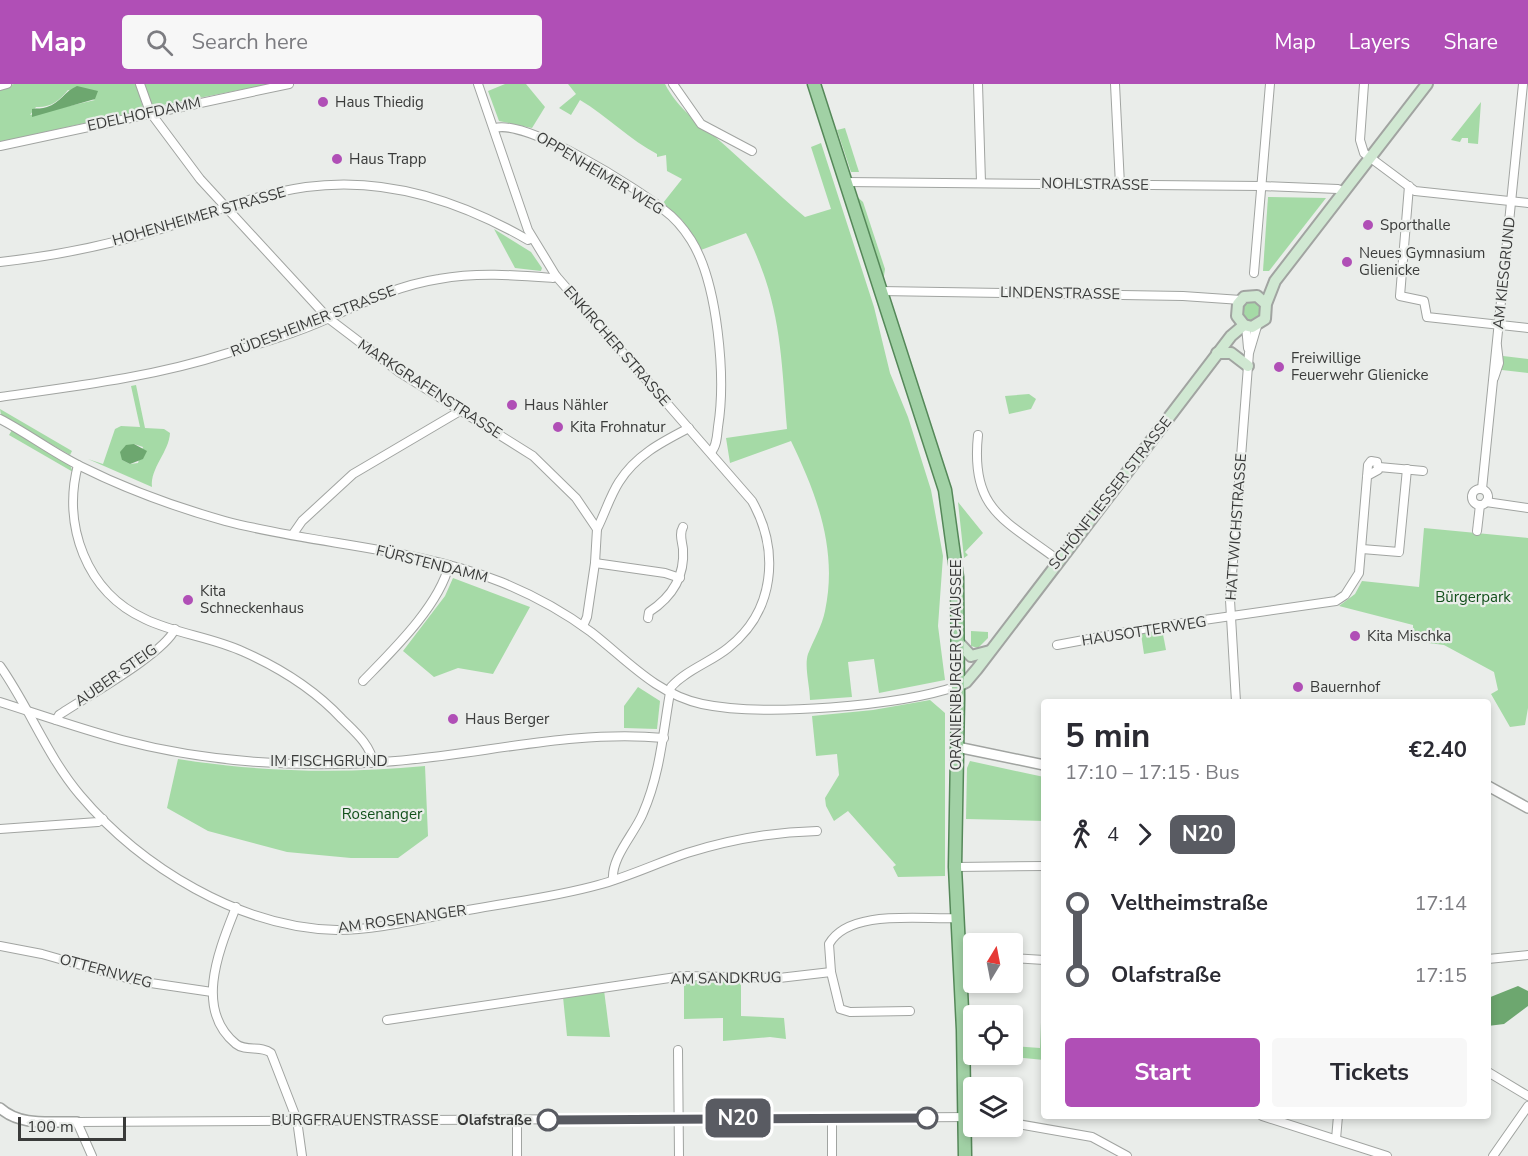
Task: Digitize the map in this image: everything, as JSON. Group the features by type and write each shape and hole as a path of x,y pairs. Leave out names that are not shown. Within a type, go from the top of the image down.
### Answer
{"main road":[{"name":"ORANIENBURGER CHAUSSEE","path":"814,84 945,490 955,548 958,642 955,867 966,1077"},
{"path":"1275,281 1266,304 1267,316 1246,323 1236,308 1241,300 1249,296 1257,296 1275,281 1427,84"},
{"path":"1257,296 1266,304"},
{"name":"SCHÖNFLIESSER STRASSE","path":"958,686 966,682 1217,353 1246,323"},
{"path":"1217,353 1231,353 1248,366"},
{"path":"958,642 971,656 990,650"},
{"name":"ORANIENBURGER CHAUSSEE","path":"965,1156 967,1137"}],"street":[{"path":"0,86 7,84"},
{"name":"MARKGRAFENSTRASSE","path":"140,84 150,112 200,179 328,318 389,365 508,439 548,469 576,498 597,529"},
{"name":"EDELHOFDAMM","path":"0,146 289,84"},
{"name":"ENKIRCHER STRASSE","path":"478,84 532,238 556,276 711,452 752,501 760,515 770,552 768,586 762,604 740,638 673,684 670,693"},
{"path":"673,84 701,124 752,151"},
{"path":"978,84 981,182"},
{"path":"1115,84 1120,185"},
{"path":"1254,273 1270,84"},
{"path":"1365,84 1360,140 1364,153 1415,191 1528,203"},
{"name":"AM KIESGRUND","path":"1482,489 1494,378 1492,362 1497,345 1522,84"},
{"name":"OPPENHEIMER WEG","path":"495,128 520,129 559,146 654,202 679,224 692,242 708,286 722,373 719,423 715,449 711,452"},
{"name":"NOHLSTRASSE","path":"845,182 1261,186 1338,189 1344,192"},
{"path":"1409,186 1400,296 1424,301 1427,317 1528,328"},
{"name":"HOHENHEIMER STRASSE","path":"0,262 104,244 267,195 306,187 381,187 423,194 456,204 528,240 532,238"},
{"name":"RÜDESHEIMER STRASSE","path":"0,397 84,387 156,374 275,339 373,297 438,279 502,274 553,278 556,276"},
{"name":"LINDENSTRASSE","path":"880,291 1183,296 1241,300"},
{"name":"HATTWICHSTRASSE","path":"1236,699 1230,618 1249,353 1246,323"},
{"path":"293,534 302,521 353,474 460,411"},
{"name":"FÜRSTENDAMM","path":"0,419 78,465 133,490 189,510 226,521 449,565 519,590 583,626 638,673 670,693 707,705 790,709 880,701 958,686"},
{"path":"583,626 587,617 595,563 597,529 619,481 648,451 689,428"},
{"path":"978,435 976,476 982,494 1002,518 1058,560"},
{"name":"HAUSOTTERWEG","path":"1057,645 1148,628 1336,601 1345,595 1359,573 1367,476 1371,461 1377,462 1379,467 1407,469"},
{"path":"78,465 73,482 72,514 85,561 104,588 125,607 145,619 224,643 285,673 335,711 367,746 373,763"},
{"path":"1362,549 1399,552 1407,469 1424,471"},
{"name":"AM KIESGRUND","path":"1482,489 1474,491 1472,498 1483,503"},
{"name":"AM KIESGRUND","path":"1478,531 1483,503 1488,495 1482,489"},
{"path":"1483,503 1528,508"},
{"path":"648,618 649,612 669,595 680,578 683,554 680,532 683,527"},
{"path":"595,563 665,573 680,578"},
{"path":"363,681 425,610 445,579 449,565"},
{"name":"AUBER STEIG","path":"56,720 58,715 147,655 172,635 175,629"},
{"name":"AM ROSENANGER","path":"0,666 62,771 103,819 166,870 236,907 288,922 340,930 547,896 613,880 722,843 760,836 817,831"},
{"path":"613,880 616,863 652,792 664,738 670,693"},
{"name":"IM FISCHGRUND","path":"0,702 123,740 204,756 276,762 373,763 573,740 664,738"},
{"path":"957,747 1041,764"},
{"path":"1491,788 1528,808"},
{"path":"0,829 99,822 103,819"},
{"path":"955,867 1041,867"},
{"path":"236,907 216,962 212,992 218,1015 236,1044 246,1048 266,1049 271,1053 297,1120 302,1156"},
{"path":"910,1011 844,1011 837,1006 829,944 837,933 885,918 957,918"},
{"name":"OTTERNWEG","path":"0,946 42,954 137,981 212,992"},
{"path":"959,955 963,955"},
{"path":"1491,959 1528,955"},
{"path":"1023,959 1041,960"},
{"name":"AM SANDKRUG","path":"387,1020 683,976 779,978 831,972"},
{"path":"678,1050 679,1156"},
{"path":"1491,1074 1528,1096"},
{"path":"1493,1156 1528,1106"},
{"name":"BURGFRAUENSTRASSE","path":"0,1108 21,1120 77,1122 963,1117"},
{"path":"832,1119 832,1156"},
{"path":"1272,1119 1387,1156"},
{"path":"1336,1139 1338,1119"},
{"path":"517,1120 517,1156"},
{"path":"77,1122 92,1156"},
{"path":"1023,1125 1092,1137 1126,1156"}],"green space":[{"path":"14,84 137,84 143,108 139,111 0,142 0,87","holes":["68,90 95,100 30,115 36,107 54,103"]},
{"path":"143,84 270,84 153,107"},
{"path":"505,84 526,84 545,107 532,128 499,121 488,91"},
{"path":"568,84 665,84 686,112 805,217 831,209 811,147 821,143 874,307 890,373 908,417 931,490 943,556 938,626 945,680 879,693 874,659 848,662 852,697 810,700 807,659 824,617 829,566 823,523 817,502 791,441 730,463 726,438 787,429 781,352 773,306 758,258 746,233 701,250 682,220 663,203 682,179 667,171 666,155 657,157 657,154 580,100 571,115 559,108 576,94"},
{"path":"1481,102 1478,144 1468,143 1468,138 1462,138 1460,142 1451,140"},
{"path":"845,128 859,172 851,172 837,130"},
{"path":"853,193 863,202 885,269 883,282"},
{"path":"1268,197 1326,198 1269,271 1263,271"},
{"path":"494,229 531,252 542,268 541,271 515,268"},
{"path":"1249,299 1261,303 1262,316 1252,323 1244,320 1240,308"},
{"path":"1503,356 1528,359 1528,373 1502,370"},
{"path":"136,385 145,428 164,429 170,433 154,473 152,487 88,459 103,464 115,429 121,426 140,427 131,386","holes":["134,444 143,447 138,463 130,464 122,460"]},
{"path":"1029,394 1036,399 1031,409 1009,414 1005,396"},
{"path":"0,409 72,451 70,455 1,415"},
{"path":"12,430 70,465 73,472 9,435"},
{"path":"958,502 983,533 965,552 968,555 964,558"},
{"name":"Bürgerpark","path":"1424,528 1528,538 1528,708 1525,725 1510,727 1491,694 1498,690 1494,672 1444,645 1413,641 1413,625 1339,606 1355,594 1362,581 1419,587"},
{"path":"453,578 530,607 493,674 458,668 434,677 403,651 445,596"},
{"path":"1162,629 1166,650 1144,654 1141,634"},
{"path":"971,631 988,632 988,638 978,648 971,646"},
{"path":"638,687 660,701 657,729 624,728 624,706"},
{"path":"930,700 945,713 945,876 898,877 893,867 896,865 848,811 834,821 826,806 825,798 839,775 837,754 816,756 812,716 873,710"},
{"name":"Rosenanger","path":"178,759 240,767 332,771 425,766 428,836 398,858 351,858 287,852 208,831 167,808"},
{"path":"970,761 1041,776 1041,821 966,819 967,768"},
{"path":"689,981 741,981 741,1016 784,1018 786,1039 770,1037 723,1041 723,1018 684,1019 684,986"},
{"path":"604,990 610,1037 567,1036 563,997"},
{"path":"1041,1022 1041,1060 1023,1058 1023,1047 1040,1048"}],"shaded area":[{"path":"77,86 98,91 95,99 32,117 32,109 52,105"},
{"path":"134,444 147,451 143,459 130,464 122,460 120,452 126,445"},
{"path":"1518,986 1528,991 1528,1006 1504,1024 1491,1026 1491,997"}],"bus line":[{"name":"N20","path":"548,1120 927,1118"}],"place":[{"name":"Haus Thiedig","path":"323,102"},
{"name":"Haus Trapp","path":"337,159"},
{"name":"Sporthalle","path":"1368,225"},
{"name":"Neues Gymnasium Glienicke","path":"1347,262"},
{"name":"Freiwillige Feuerwehr Glienicke","path":"1279,367"},
{"name":"Haus Nähler","path":"512,405"},
{"name":"Kita Frohnatur","path":"558,427"},
{"name":"Kita Schneckenhaus","path":"188,600"},
{"name":"Kita Mischka","path":"1355,636"},
{"name":"Bauernhof","path":"1298,687"},
{"name":"Haus Berger","path":"453,719"},
{"name":"Olafstraße","path":"548,1120"}]}
